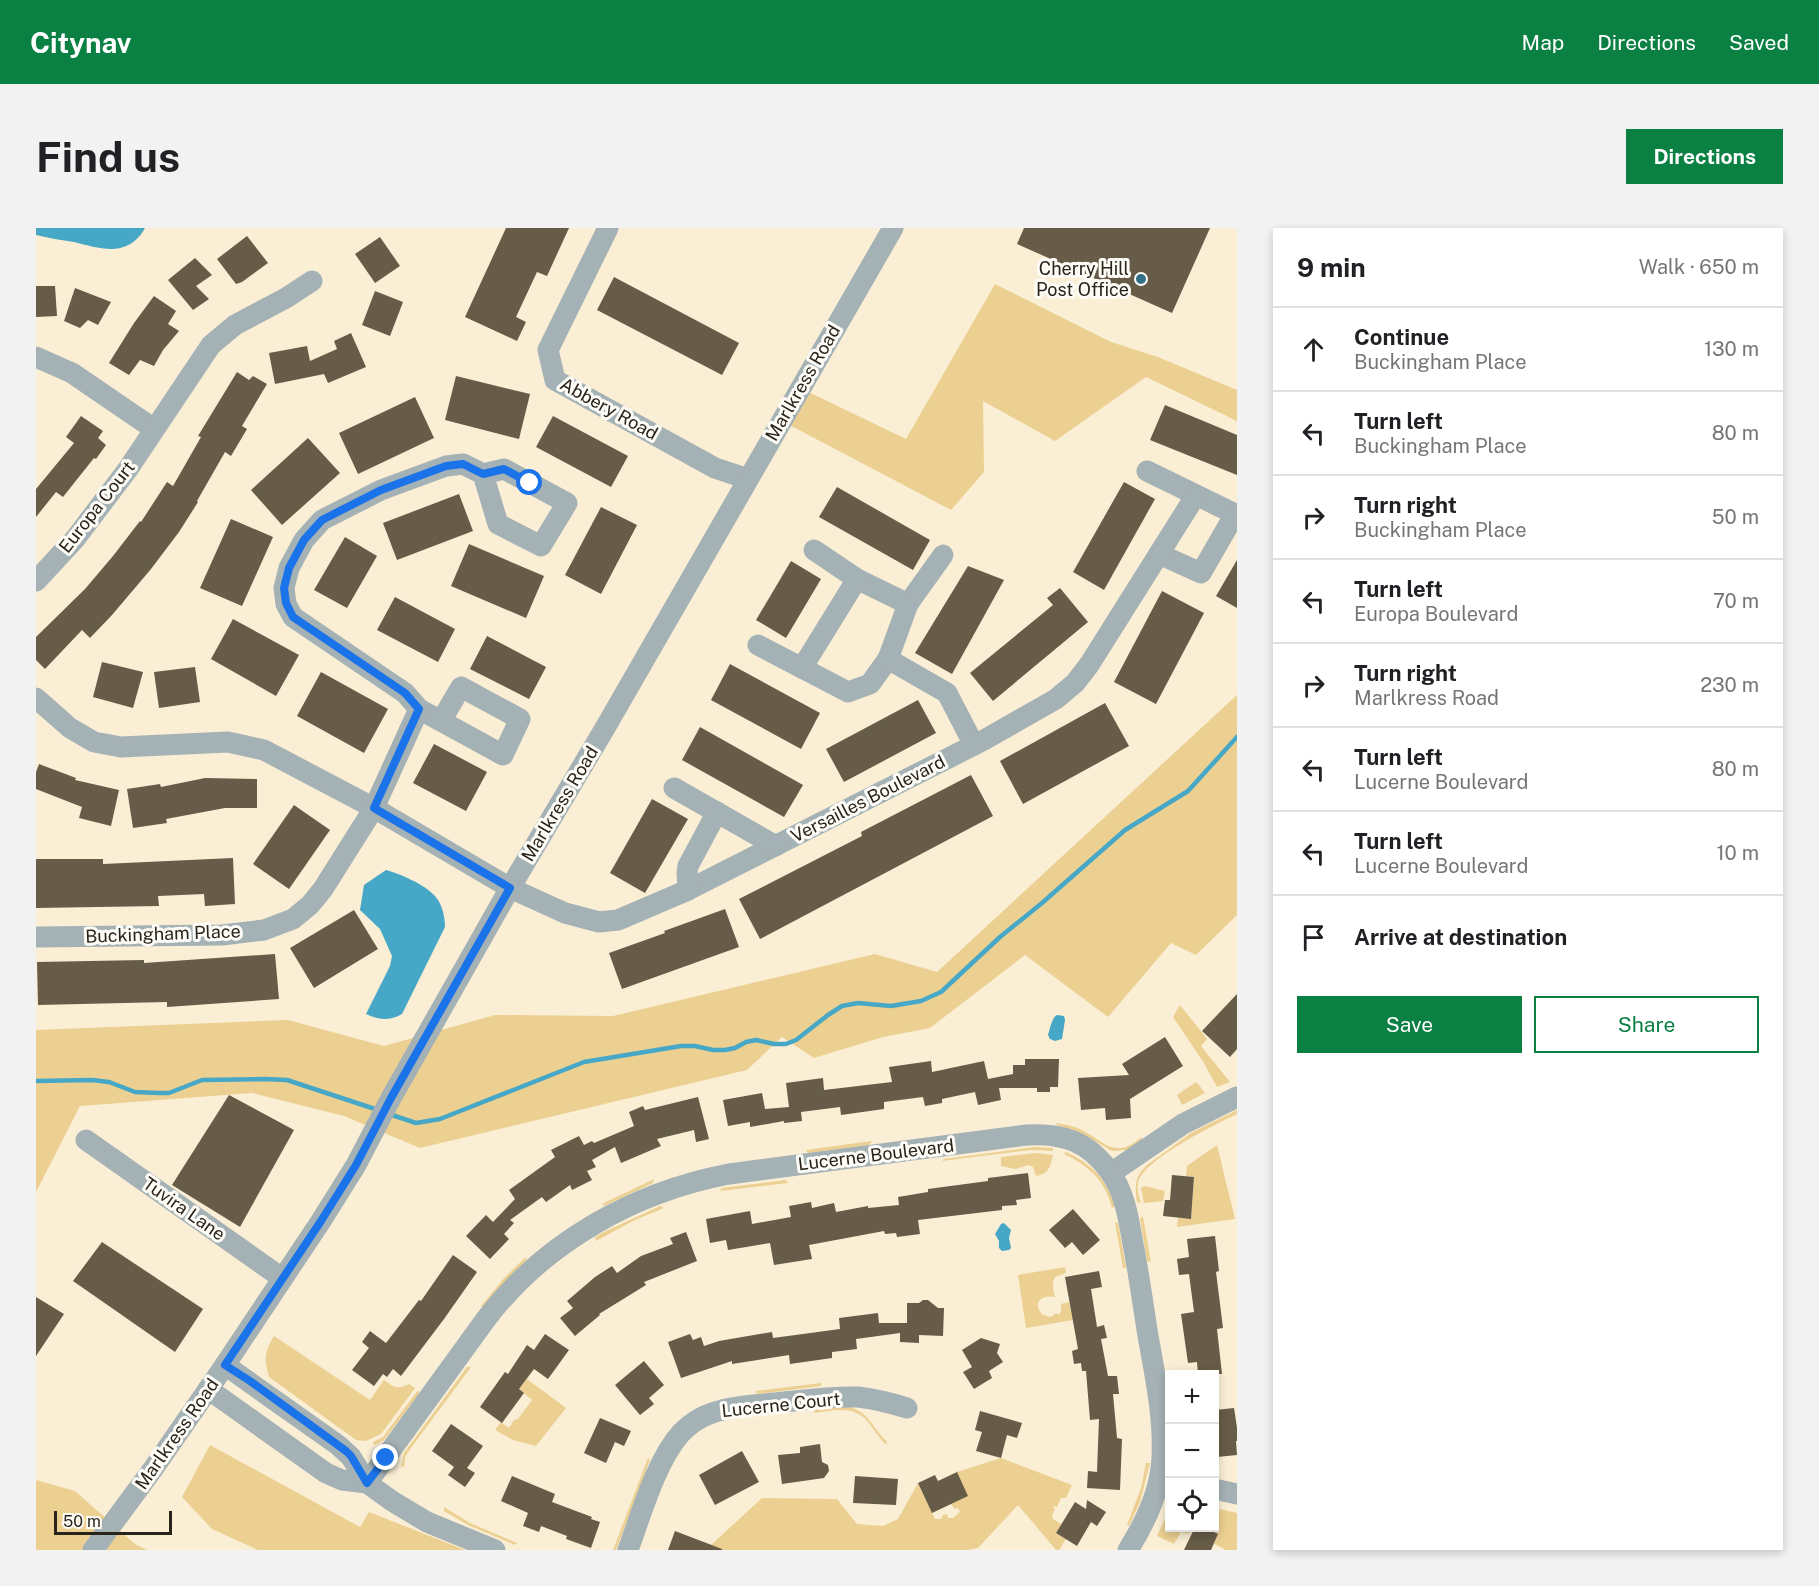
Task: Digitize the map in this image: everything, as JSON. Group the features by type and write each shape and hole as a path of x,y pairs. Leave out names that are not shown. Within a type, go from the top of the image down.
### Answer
{"street":[{"name":"Abbery Road","path":"608,228 548,350 555,380 715,468 748,479"},
{"name":"Marlkress Road","path":"93,1550 225,1365 321,1221 369,1142 391,1098 510,888 605,728 893,228"},
{"name":"Europa Court","path":"36,581 75,539 128,469 211,345 235,325 286,298 312,281"},
{"path":"36,357 72,373 154,429"},
{"path":"441,721 419,709 405,693 293,617 286,603 284,588 289,568 304,540 322,520 381,490 446,466 463,464 483,474"},
{"path":"1147,471 1236,514 1201,573 1159,554"},
{"name":"Versailles Boulevard","path":"36,698 70,728 94,742 121,747 228,742 264,750 374,808 510,888 565,913 599,922 618,920 688,890 776,846 974,745 1056,699 1075,683 1089,665 1196,495"},
{"path":"814,550 857,579 908,604"},
{"path":"758,645 848,692 870,684 888,659 908,604 943,555"},
{"path":"802,668 857,579"},
{"path":"888,659 947,693 974,745"},
{"name":"Buckingham Place","path":"36,937 222,935 264,930 293,919 310,905 323,889 374,808 419,709"},
{"path":"674,788 776,846"},
{"path":"688,890 688,866 717,812"},
{"path":"1111,1173 1183,1124 1237,1097"},
{"name":"Lucerne Boulevard","path":"367,1483 486,1319 515,1285 553,1252 612,1214 656,1194 729,1174 1027,1135 1055,1135 1072,1140 1090,1151 1111,1173 1120,1190 1126,1211 1152,1356 1161,1424 1164,1481 1128,1550"},
{"name":"Tuvira Lane","path":"86,1140 282,1278"},
{"path":"225,1365 346,1451 367,1483"},
{"path":"208,1389 326,1473 342,1480 367,1483 427,1522 495,1550"},
{"name":"Lucerne Court","path":"628,1550 658,1471 682,1433 700,1418 718,1411 750,1406 831,1398 857,1397 882,1400 907,1408"},
{"path":"1219,1490 1237,1494"}],"shaded area":[{"path":"995,284 1111,342 1158,357 1237,390 1237,421 1146,377 1055,441 983,401 984,472 951,510 780,420 798,387 906,439"},
{"path":"1237,695 1237,915 1196,955 1171,943 1108,1017 1025,955 930,1028 883,1037 814,1058 782,1037 747,1070 420,1148 344,1116 252,1093 80,1106 36,1192 36,1030 288,1020 384,1046 495,1015 613,1016 875,954 937,972"},
{"path":"1180,1005 1207,1039 1201,1046 1230,1082 1217,1087 1173,1017"},
{"path":"1196,1082 1205,1093 1182,1105 1177,1095"},
{"path":"1237,1110 1237,1114 1180,1144 1151,1165 1138,1184 1141,1203 1137,1202 1136,1182 1147,1165 1191,1133"},
{"path":"1055,1123 1080,1129 1105,1145 1115,1148 1128,1146 1142,1137 1142,1140 1127,1150 1112,1151 1083,1134"},
{"path":"872,1141 869,1145 808,1153 806,1150"},
{"path":"1217,1145 1235,1219 1177,1227 1178,1218 1191,1218 1194,1177 1186,1176 1187,1166"},
{"path":"1034,1147 1053,1148 1053,1151 1031,1150 942,1161 944,1159"},
{"path":"1066,1152 1084,1162 1097,1173 1107,1187 1115,1206 1112,1208 1105,1189 1095,1175 1064,1154"},
{"path":"1036,1153 1053,1155 1044,1174 1036,1176 1033,1167 1029,1165 1015,1169 1001,1166 1001,1157"},
{"path":"654,1179 653,1183 604,1206 602,1204"},
{"path":"786,1180 788,1183 720,1191 722,1188"},
{"path":"1145,1186 1165,1191 1163,1201 1144,1203 1141,1188"},
{"path":"660,1206 664,1208 635,1220 596,1241 595,1237 604,1232"},
{"path":"1143,1217 1151,1262 1147,1261 1140,1218"},
{"path":"1115,1222 1118,1223 1126,1268 1123,1268"},
{"path":"526,1257 526,1261 483,1308 481,1306 505,1277"},
{"path":"1065,1267 1066,1273 1054,1279 1055,1297 1042,1298 1038,1307 1043,1315 1051,1317 1056,1313 1059,1315 1061,1304 1069,1302 1073,1320 1026,1328 1018,1275"},
{"path":"274,1336 370,1400 384,1380 396,1387 409,1384 415,1388 381,1434 366,1441 356,1440 269,1377 266,1356"},
{"path":"467,1367 471,1367 408,1452 404,1467 401,1466 404,1453"},
{"path":"527,1379 566,1408 536,1446 513,1440 495,1430 501,1422 509,1428 532,1400 519,1389"},
{"path":"821,1383 821,1386 757,1394 756,1391"},
{"path":"418,1390 419,1394 384,1440 374,1445 373,1442 383,1437"},
{"path":"845,1406 865,1415 887,1445 868,1422 857,1413 844,1410 814,1413 815,1410"},
{"path":"210,1445 360,1527 369,1512 465,1550 258,1550 212,1529 182,1497"},
{"path":"648,1458 650,1460 616,1550 613,1550"},
{"path":"1001,1458 1072,1485 1066,1498 1061,1498 1057,1507 1053,1508 1055,1509 1053,1519 1061,1524 1056,1533 1066,1539 1059,1550 1056,1550 1018,1505 978,1548 967,1550 709,1550 711,1545 762,1498 837,1499 857,1524 883,1526 898,1519 918,1483 935,1519 941,1519 947,1514 948,1518 953,1518 960,1512 951,1504 957,1472"},
{"path":"1146,1463 1150,1463 1140,1502 1129,1526 1127,1525 1141,1488"},
{"path":"36,1480 75,1491 136,1545 148,1550 36,1550"},
{"path":"444,1507 470,1523 517,1543 515,1545 468,1525 444,1511"},
{"path":"1219,1509 1237,1513 1237,1550 1224,1550 1214,1544 1218,1534 1213,1532 1219,1532"},
{"path":"1165,1519 1165,1532 1181,1532 1174,1544 1157,1536"}],"water":[{"path":"36,228 145,228 131,244 104,249 36,235"},
{"path":"386,870 418,883 430,891 439,902 445,927 402,1014 384,1019 366,1014 390,966 392,956 380,929 360,910 364,885"},
{"path":"1057,1015 1064,1016 1065,1020 1062,1039 1055,1041 1048,1035 1052,1021"},
{"path":"1004,1223 1011,1230 1009,1238 1011,1248 1002,1251 995,1234"}],"building":[{"path":"506,228 569,228 547,276 537,272 516,317 526,322 517,341 465,317"},
{"name":"Cherry Hill Post Office","path":"1024,228 1210,228 1172,313 1017,244"},
{"path":"247,236 268,263 236,284 217,259"},
{"path":"380,237 400,266 375,283 355,254"},
{"path":"195,258 212,275 196,286 209,299 193,310 168,280"},
{"path":"614,277 739,343 722,375 597,310"},
{"path":"36,286 55,286 57,316 36,317"},
{"path":"75,288 111,302 98,325 88,320 80,328 64,321"},
{"path":"375,291 403,302 390,336 362,325"},
{"path":"154,296 176,311 168,324 179,331 163,350 154,366 140,360 129,375 109,363"},
{"path":"351,333 366,367 328,383 324,374 275,384 269,353 307,346 310,361 337,349 334,341"},
{"path":"237,372 249,380 253,376 267,384 242,426 247,429 231,456 225,452 179,532 112,615 90,638 82,630 45,669 36,660 36,637 85,589 113,556 141,522 167,482 173,486 201,437 198,436"},
{"path":"456,376 530,394 519,439 445,420"},
{"path":"415,397 434,438 358,474 339,433"},
{"path":"1165,405 1237,435 1237,475 1150,440"},
{"path":"81,416 103,431 98,438 106,445 63,497 56,492 36,517 36,489 74,443 66,437"},
{"path":"553,416 628,456 611,487 536,447"},
{"path":"308,438 340,473 282,525 251,490"},
{"path":"1124,482 1155,499 1104,590 1073,572"},
{"path":"837,487 930,540 913,570 819,517"},
{"path":"459,494 473,531 397,560 383,523"},
{"path":"601,507 637,525 601,594 565,575"},
{"path":"231,519 273,537 242,606 200,588"},
{"path":"345,537 377,556 347,608 314,590"},
{"path":"469,544 544,576 526,618 451,586"},
{"path":"1237,560 1237,608 1216,596"},
{"path":"791,561 821,579 786,638 756,620"},
{"path":"968,566 1004,580 952,674 915,653"},
{"path":"1060,588 1088,622 993,701 970,673 1053,605 1047,598"},
{"path":"1162,591 1204,613 1156,704 1114,682"},
{"path":"395,597 455,629 438,662 377,630"},
{"path":"233,619 299,655 276,696 211,659"},
{"path":"487,636 546,667 529,699 470,669"},
{"path":"102,662 143,672 133,708 93,697"},
{"path":"730,664 820,713 801,749 711,700"},
{"path":"195,667 200,702 159,708 154,672"},
{"path":"321,672 388,709 364,753 297,716"},
{"path":"918,700 936,733 844,782 826,749"},
{"path":"1105,703 1129,746 1023,804 1000,761"},
{"path":"700,727 803,785 784,817 682,760"},
{"path":"434,744 487,772 466,811 413,783"},
{"path":"39,764 76,778 75,780 119,790 111,826 79,818 82,807 36,789 36,772"},
{"path":"971,775 993,816 760,939 739,899 862,836 861,832"},
{"path":"205,778 257,779 257,808 225,808 166,819 167,823 133,828 127,789 160,784 161,787"},
{"path":"652,799 688,819 645,893 610,873"},
{"path":"294,805 330,830 289,889 253,864"},
{"path":"233,858 235,904 205,906 204,894 158,896 159,906 36,908 36,859 103,859 103,864"},
{"path":"725,909 739,947 622,989 609,953"},
{"path":"354,910 378,949 314,988 290,948"},
{"path":"275,954 279,999 167,1007 167,1002 38,1005 37,962 144,960 144,963"},
{"path":"1237,994 1237,1049 1230,1057 1202,1031"},
{"path":"1165,1037 1183,1066 1130,1099 1131,1118 1106,1120 1105,1108 1081,1110 1078,1078 1129,1075 1122,1064"},
{"path":"1025,1059 1059,1059 1058,1087 1050,1087 1050,1092 1037,1092 1037,1088 999,1088 1001,1100 978,1105 975,1092 942,1099 942,1103 925,1106 923,1097 884,1102 884,1109 841,1115 840,1107 801,1112 802,1121 784,1123 784,1121 750,1127 750,1122 728,1126 723,1100 762,1093 765,1109 789,1107 786,1083 823,1078 824,1090 892,1082 889,1067 931,1061 932,1072 984,1061 988,1079 1013,1074 1013,1065 1025,1065"},
{"path":"229,1095 294,1130 240,1227 172,1185"},
{"path":"698,1097 709,1139 696,1142 694,1130 657,1139 661,1146 621,1163 615,1147 592,1160 596,1167 587,1171 592,1180 572,1190 570,1185 546,1202 542,1197 510,1220 514,1223 504,1234 509,1239 490,1259 466,1236 486,1215 493,1222 515,1199 509,1190 555,1157 551,1150 579,1136 584,1145 634,1126 629,1112 643,1106 645,1110"},
{"path":"1028,1173 1031,1198 1016,1200 1017,1205 1002,1206 1002,1210 918,1220 920,1234 897,1237 896,1233 885,1234 884,1231 809,1245 812,1259 774,1265 770,1243 728,1250 726,1240 710,1243 706,1219 750,1211 752,1224 791,1217 789,1206 811,1202 812,1208 834,1203 836,1212 868,1206 868,1208 899,1205 898,1197 928,1192 928,1189"},
{"path":"1172,1175 1194,1177 1191,1219 1163,1216 1165,1200 1170,1200"},
{"path":"1073,1209 1100,1240 1083,1255 1072,1242 1065,1248 1049,1230"},
{"path":"686,1232 697,1261 644,1282 646,1285 599,1314 575,1336 560,1318 573,1308 567,1301 595,1277 612,1266 617,1273 641,1256 673,1244 670,1238"},
{"path":"1215,1236 1219,1271 1216,1272 1223,1328 1217,1329 1222,1374 1219,1374 1219,1370 1198,1370 1197,1362 1188,1363 1181,1314 1194,1312 1189,1274 1179,1275 1177,1259 1189,1257 1187,1239"},
{"path":"102,1242 203,1309 175,1352 73,1281"},
{"path":"453,1255 477,1272 401,1376 393,1369 387,1377 383,1374 374,1386 352,1370 369,1348 362,1342 370,1331 386,1343 419,1300 421,1301"},
{"path":"1099,1271 1102,1287 1091,1289 1097,1327 1104,1325 1107,1338 1101,1339 1108,1376 1117,1376 1119,1394 1113,1394 1117,1438 1122,1439 1120,1490 1087,1488 1088,1471 1097,1472 1099,1419 1090,1420 1086,1371 1082,1371 1081,1363 1074,1364 1072,1351 1078,1349 1065,1277"},
{"path":"36,1297 64,1314 36,1356"},
{"path":"928,1300 938,1308 944,1308 943,1336 919,1335 919,1343 900,1342 900,1333 856,1339 857,1349 832,1352 832,1358 790,1364 789,1355 732,1364 732,1361 681,1378 668,1342 690,1334 693,1340 701,1337 704,1346 719,1341 772,1332 773,1338 840,1329 839,1318 878,1313 879,1323 907,1323 907,1303 919,1303"},
{"path":"545,1334 569,1350 548,1379 534,1369 519,1389 524,1393 502,1423 480,1407 505,1372 508,1374 527,1345 534,1350"},
{"path":"981,1338 1000,1344 997,1353 1003,1362 989,1371 992,1378 974,1389 963,1372 972,1367 962,1350"},
{"path":"644,1361 664,1385 649,1398 654,1404 640,1415 615,1385"},
{"path":"1234,1408 1237,1455 1219,1457 1219,1410"},
{"path":"980,1411 1022,1423 1017,1438 1007,1435 1001,1458 976,1451 982,1432 975,1430"},
{"path":"600,1418 631,1431 624,1446 615,1442 606,1463 584,1453"},
{"path":"451,1424 483,1446 467,1468 475,1473 465,1487 448,1475 454,1467 432,1451"},
{"path":"820,1444 822,1462 828,1465 829,1471 824,1478 782,1484 778,1455 800,1453 800,1447"},
{"path":"742,1451 759,1482 715,1505 699,1475"},
{"path":"957,1472 968,1496 932,1513 918,1483 935,1475 938,1481"},
{"path":"512,1476 555,1494 552,1502 600,1522 591,1548 566,1539 567,1536 541,1526 539,1532 523,1526 528,1513 501,1501"},
{"path":"855,1476 898,1479 896,1505 853,1503"},
{"path":"1087,1500 1106,1512 1097,1526 1091,1522 1077,1546 1056,1533 1075,1502 1086,1509"},
{"path":"675,1531 722,1549 722,1550 668,1550"},
{"path":"1193,1532 1218,1534 1211,1550 1184,1550"}],"waterway":[{"path":"389,1114 416,1123 440,1119 584,1062 681,1046 725,1050 756,1040 786,1044 796,1040 842,1006 858,1003 891,1006 921,1001 941,992 1000,937 1125,830 1188,791 1237,737"},
{"path":"36,1081 92,1080 109,1082 135,1092 169,1093 202,1080 287,1080 378,1110"}],"place":[{"name":"Cherry Hill Post Office","path":"1141,279"}],"route":[{"path":"386,1458 367,1483 346,1451 225,1365 356,1165 391,1098 510,888 374,808 419,709 405,693 293,617 286,603 284,588 289,568 304,540 322,520 381,490 446,466 463,464 483,474 504,469 530,483"}]}
